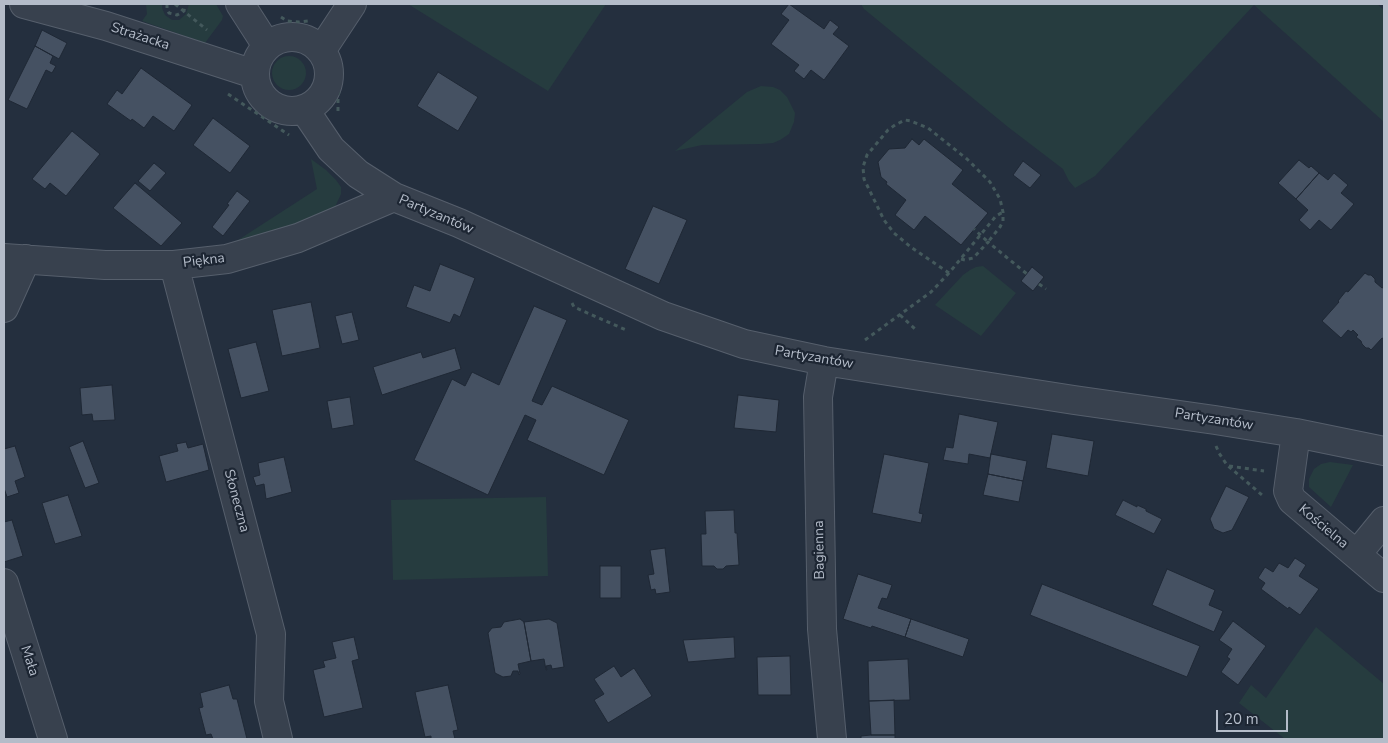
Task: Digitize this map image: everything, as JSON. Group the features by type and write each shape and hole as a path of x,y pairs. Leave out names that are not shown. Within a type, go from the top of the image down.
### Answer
{"street":[{"name":"Strażacka","path":"24,4 106,15 254,74"},
{"path":"240,4 267,46"},
{"path":"331,59 313,43 298,37 283,39 267,46 256,64 254,74 259,91 269,103 280,109 304,109 319,100 329,81 327,62 331,59 352,4"},
{"name":"Partyzantów","path":"304,109 331,149 358,174 394,197 459,224 663,316 744,344 824,361 1380,445"},
{"name":"Piękna","path":"15,258 105,266 174,265 227,260 298,238 394,197"},
{"path":"4,308 15,258"},
{"name":"Słoneczna","path":"174,265 270,634 269,701 278,739"},
{"name":"Bagienna","path":"824,361 818,396 821,620 832,739"},
{"name":"Kościelna","path":"1296,433 1289,495 1296,505 1384,578"},
{"path":"1357,554 1384,521"},
{"name":"Mała","path":"4,583 53,739"}],"path":[{"path":"167,4 169,13 177,16 184,11 185,4"},
{"path":"175,4 212,35"},
{"path":"279,16 293,22 313,20"},
{"path":"322,136 344,124 338,112 338,99 331,59"},
{"path":"227,94 290,136"},
{"path":"949,273 912,248 894,233 884,220 864,179 863,167 867,155 888,130 905,120 928,128 966,159 990,182 1000,200 1003,212 1000,227 978,254 973,258 961,259"},
{"path":"862,342 932,292 980,234 996,216 1003,212"},
{"path":"974,229 1026,274"},
{"path":"1039,284 1046,289"},
{"path":"900,315 915,329"},
{"path":"1212,438 1227,465 1269,501"}],"green space":[{"path":"146,4 162,4 165,15 172,20 179,20 186,14 189,4 216,4 223,16 205,43 142,21 147,14"},
{"path":"408,4 606,4 548,91"},
{"path":"861,4 1377,4 1384,10 1384,122 1254,5 1095,176 1075,188 1063,169 1008,127 864,9"},
{"path":"289,56 301,61 306,73 301,85 289,90 277,85 272,73 277,61"},
{"path":"761,86 773,87 780,90 787,97 795,113 794,122 789,134 773,143 702,145 675,151 747,92"},
{"path":"311,159 326,170 341,187 341,194 335,207 309,220 235,242 317,189"},
{"path":"983,266 1016,293 981,336 935,305 963,275 976,267"},
{"path":"1330,462 1353,465 1331,507 1309,487 1309,479 1314,469 1321,464"},
{"path":"546,497 548,576 393,580 391,500"},
{"path":"1316,627 1384,684 1384,739 1285,739 1239,703 1251,685 1266,698"}],"building":[{"path":"789,4 824,29 830,20 839,27 833,34 849,46 824,80 811,70 804,79 794,71 799,65 771,44 789,20 781,14"},
{"path":"42,30 67,43 59,59 35,46"},
{"path":"35,46 53,56 50,63 56,66 52,73 46,70 27,109 8,100"},
{"path":"141,68 192,105 174,131 153,116 144,128 107,104 117,90 122,94"},
{"path":"438,72 478,97 458,131 417,106"},
{"path":"213,118 250,146 230,173 193,145"},
{"path":"72,131 100,154 66,196 50,183 45,189 32,179"},
{"path":"912,139 919,145 924,139 963,170 952,184 988,213 961,245 925,216 914,230 895,215 906,200 886,184 887,182 881,177 878,162 889,149 905,148"},
{"path":"1299,160 1309,168 1311,166 1319,173 1296,199 1278,183"},
{"path":"1023,161 1041,175 1030,188 1013,175"},
{"path":"154,163 166,173 150,191 138,181"},
{"path":"1319,173 1328,180 1334,173 1348,185 1341,193 1354,204 1331,230 1319,220 1310,230 1299,220 1308,210 1296,199"},
{"path":"135,183 182,223 161,246 113,208"},
{"path":"237,191 250,201 223,236 212,227"},
{"path":"653,206 687,220 659,284 625,269"},
{"path":"440,264 475,278 460,317 454,314 450,323 406,307 414,285 430,291"},
{"path":"1032,267 1044,277 1033,291 1021,281"},
{"path":"1365,273 1371,275 1382,288 1384,287 1384,339 1382,338 1371,350 1362,344 1356,337 1358,335 1353,330 1351,332 1348,330 1341,338 1322,321 1346,291 1348,292"},
{"path":"311,302 320,348 282,356 272,310"},
{"path":"534,306 567,320 532,401 542,405 552,386 629,420 604,475 527,440 536,420 525,415 488,495 414,460 452,379 465,386 472,372 499,385"},
{"path":"352,312 359,340 342,344 335,316"},
{"path":"256,342 269,391 241,398 228,349"},
{"path":"455,348 461,369 382,395 373,367 421,352 423,358"},
{"path":"112,385 115,420 93,421 92,414 82,415 80,388"},
{"path":"738,395 779,400 776,432 734,428"},
{"path":"350,397 354,425 332,429 327,401"},
{"path":"959,414 998,422 990,458 969,454 968,464 943,460 946,447 953,448"},
{"path":"1052,434 1094,441 1088,476 1046,468"},
{"path":"83,441 99,483 85,488 69,447"},
{"path":"186,442 188,448 203,444 209,470 166,482 159,456 178,451 176,444"},
{"path":"15,446 25,477 15,481 19,493 7,497 4,488 4,449"},
{"path":"884,454 929,463 919,513 923,514 921,523 872,513"},
{"path":"991,454 1027,461 1023,481 988,474"},
{"path":"284,457 292,492 266,499 264,484 256,486 253,477 260,475 258,463"},
{"path":"988,474 1023,481 1019,502 983,495"},
{"path":"1226,486 1249,497 1232,530 1223,533 1214,529 1210,519"},
{"path":"68,495 82,536 55,544 42,503"},
{"path":"1123,500 1146,509 1146,511 1162,519 1154,534 1115,515"},
{"path":"734,510 739,565 726,566 723,569 717,569 714,566 702,566 701,534 706,534 705,511"},
{"path":"12,520 23,556 4,562 4,522"},
{"path":"665,548 670,592 656,594 655,589 651,590 648,575 654,574 650,550"},
{"path":"1295,558 1306,565 1299,576 1319,589 1300,615 1289,607 1288,609 1261,589 1265,583 1258,578 1265,567 1273,572 1279,563 1288,568"},
{"path":"600,566 621,566 621,598 600,598"},
{"path":"1167,569 1215,590 1209,605 1223,611 1214,632 1152,605"},
{"path":"858,574 892,585 887,599 882,598 878,608 911,619 905,637 843,619"},
{"path":"1042,584 1200,646 1187,677 1030,615"},
{"path":"520,619 524,622 531,661 518,664 519,675 518,671 513,671 511,676 503,677 495,673 488,633 492,628 501,627 504,622"},
{"path":"549,619 557,623 564,667 552,669 551,665 546,666 546,670 544,659 531,661 524,622"},
{"path":"911,619 969,639 963,657 905,637"},
{"path":"1233,621 1266,646 1238,685 1221,672 1230,659 1227,657 1232,649 1219,640"},
{"path":"354,637 359,659 352,661 363,708 324,717 313,670 325,667 323,661 336,658 332,642"},
{"path":"734,637 735,658 688,662 683,640"},
{"path":"790,656 791,695 758,695 757,657"},
{"path":"908,659 910,700 869,701 868,661"},
{"path":"614,666 621,677 634,668 652,696 608,723 594,700 604,694 594,679"},
{"path":"229,685 233,699 237,699 247,739 213,739 211,734 206,735 199,708 203,707 200,693"},
{"path":"448,685 458,730 453,731 455,739 431,739 431,736 425,737 415,692"},
{"path":"894,700 895,735 871,735 869,701"},
{"path":"895,735 895,739 861,739 861,736"}]}
